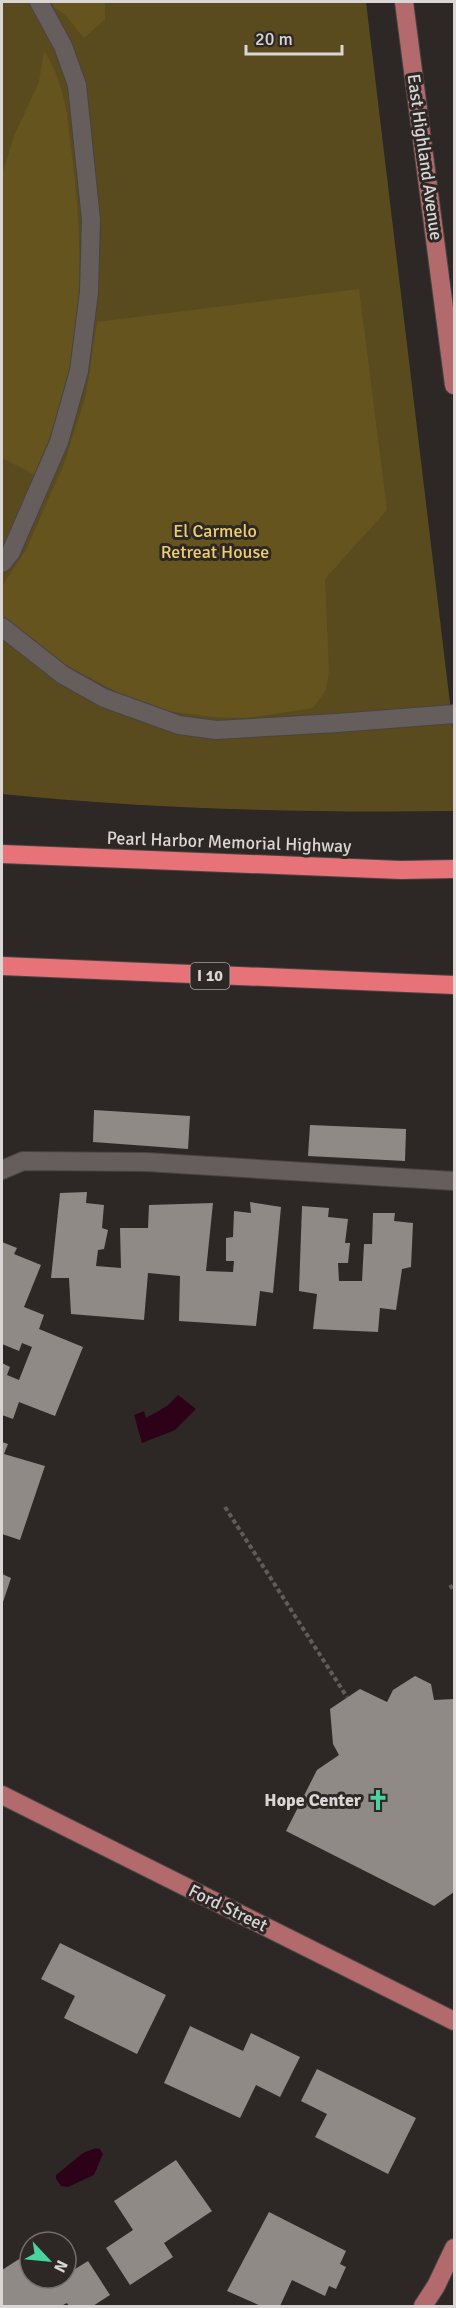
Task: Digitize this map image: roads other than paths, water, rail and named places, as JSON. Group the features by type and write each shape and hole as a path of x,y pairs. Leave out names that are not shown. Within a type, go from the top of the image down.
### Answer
{"highway":[{"name":"Pearl Harbor Memorial Highway","path":"2,854 401,870 454,869"},
{"name":"I 10","path":"2,966 454,985"}],"main road":[{"name":"East Highland Avenue","path":"404,2 454,385"},
{"name":"Ford Street","path":"2,1795 454,2021"},
{"path":"423,2307 454,2248"}],"lane":[{"path":"2,563 11,552 59,442 79,372 89,292 92,220 77,85 63,46 39,2"},
{"path":"2,627 63,675 104,698 179,725 216,730 454,714"},
{"path":"2,1170 23,1161 146,1162 454,1181"}],"place":[{"name":"Hope Center","path":"378,1800"}],"park label":[{"name":"El Carmelo Retreat House","path":"215,541"}]}
